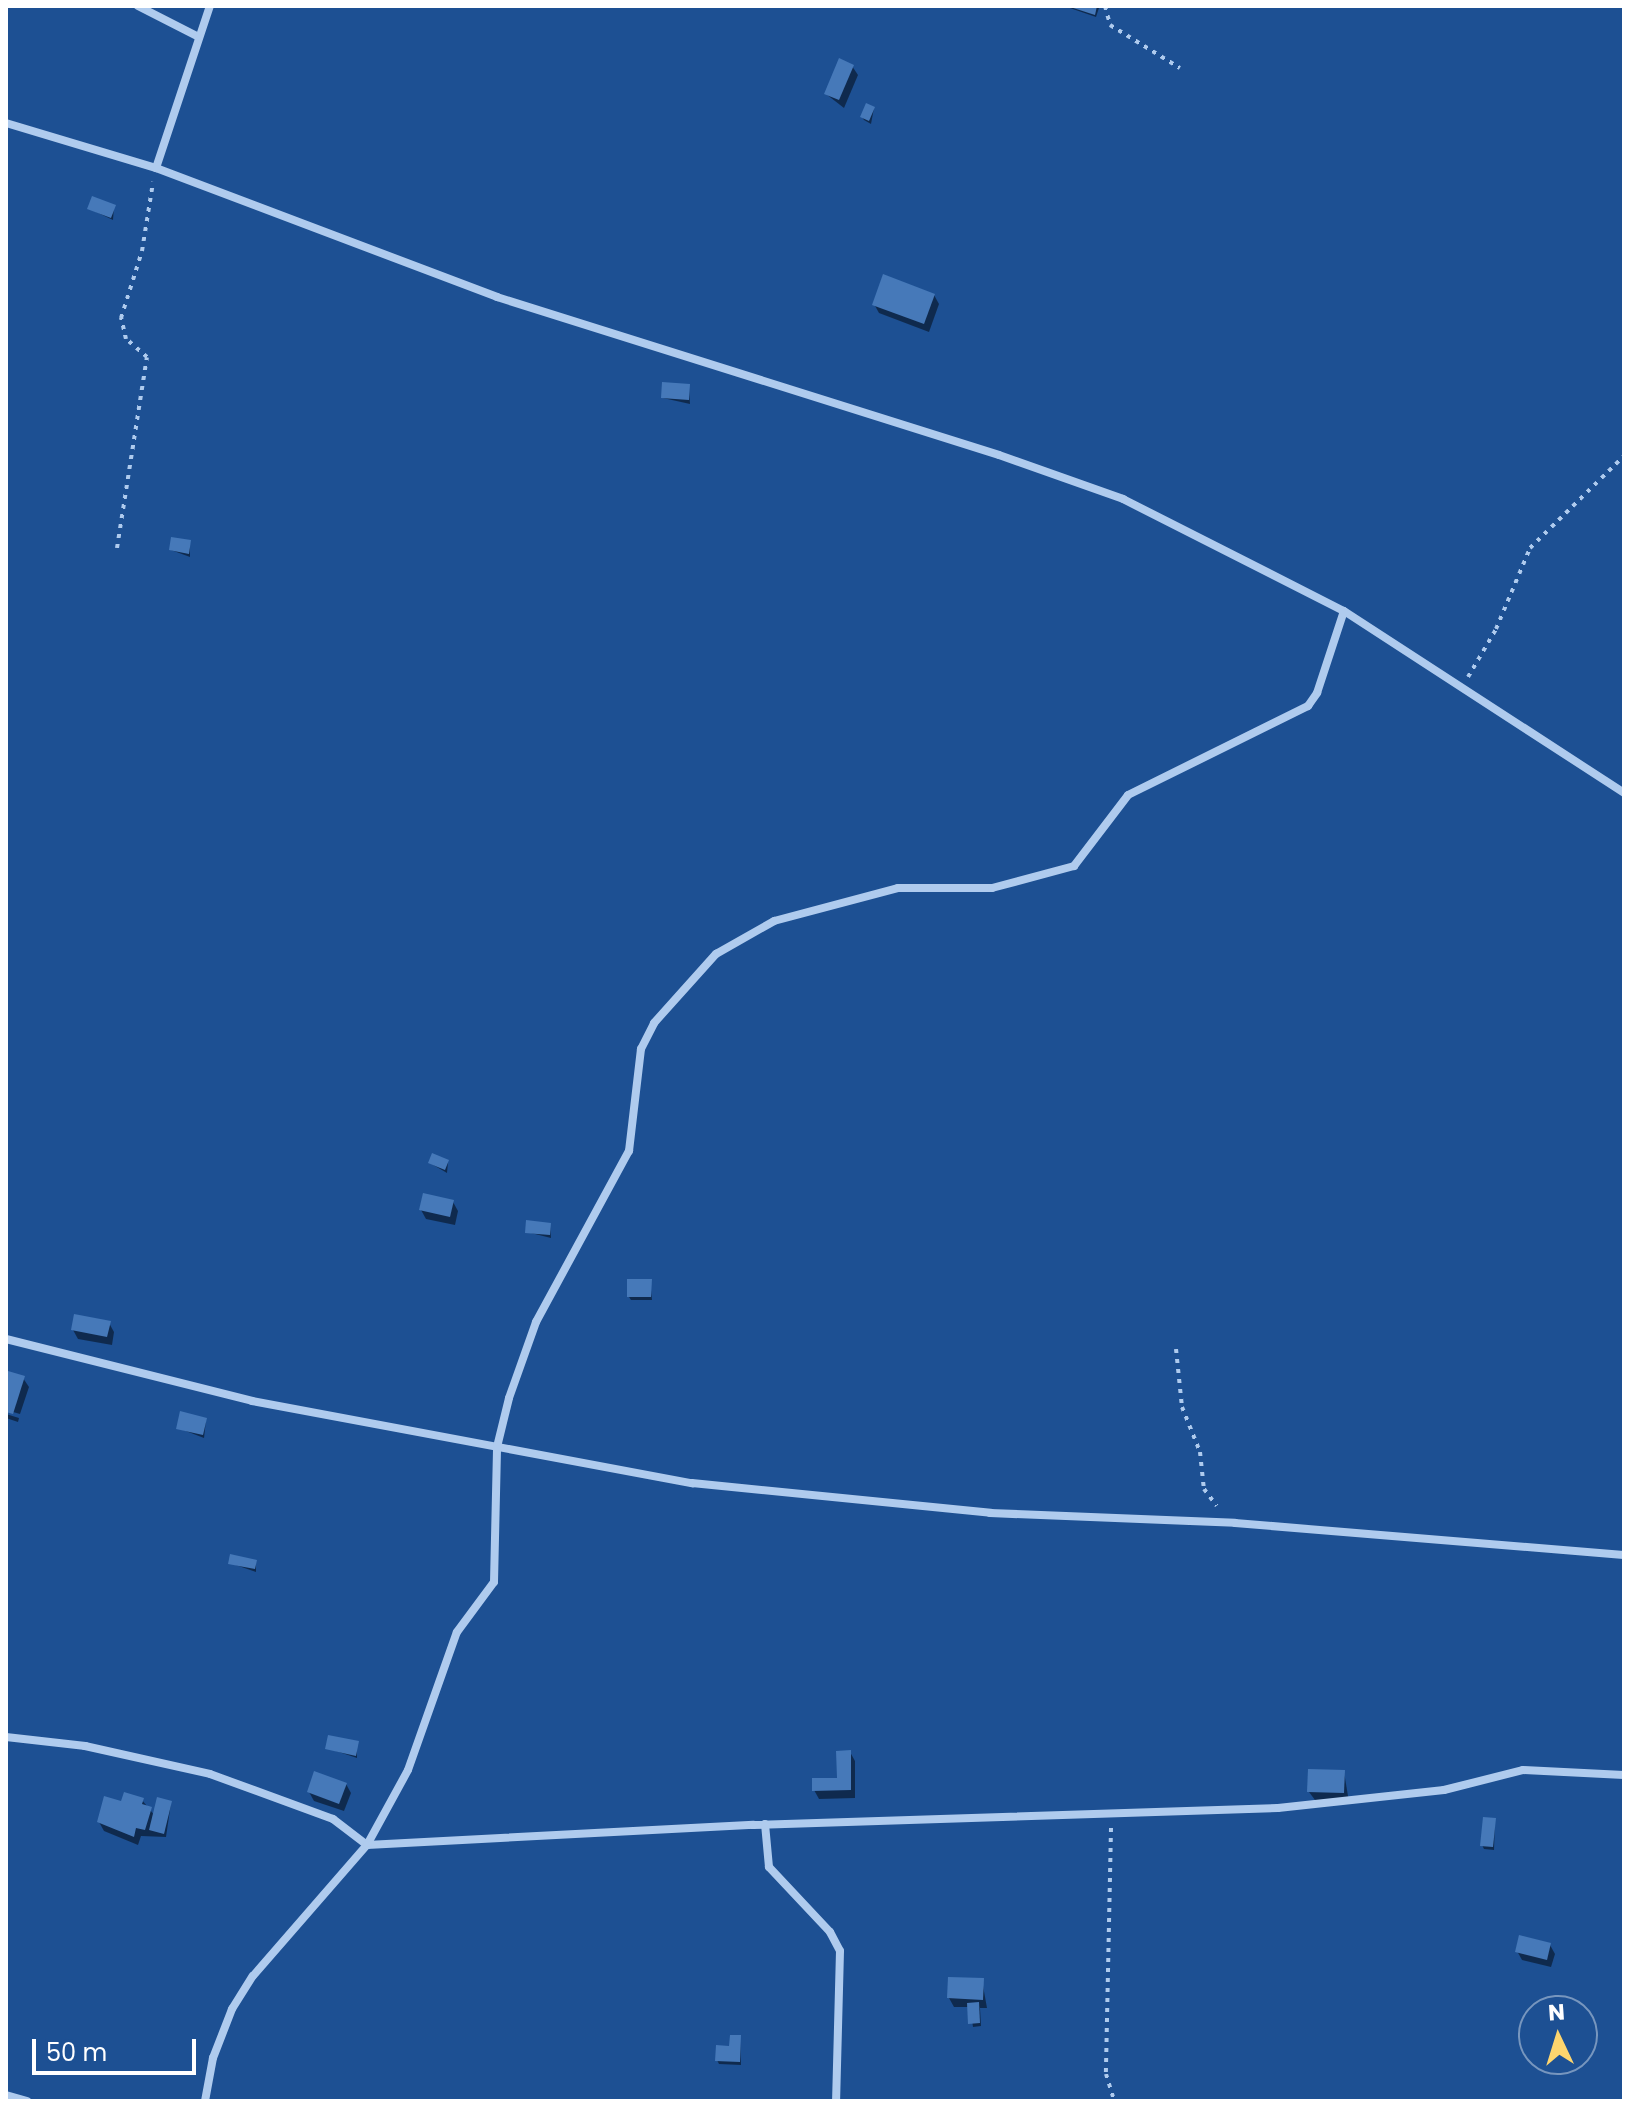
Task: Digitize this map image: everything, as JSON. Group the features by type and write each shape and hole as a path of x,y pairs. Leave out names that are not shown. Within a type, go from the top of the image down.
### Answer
{"street":[{"path":"138,6 197,36"},
{"path":"156,168 197,36 210,6"},
{"path":"6,123 156,168 497,297 999,455 1123,499 1344,611 1624,793"},
{"path":"205,2101 213,2058 232,2009 253,1976 367,1845 402,1784 457,1632 494,1582 497,1447 536,1322 629,1151 641,1049 654,1023 716,954 774,921 898,888 992,888 1074,866 1128,795 1308,706 1317,693 1344,611"},
{"path":"6,1339 252,1401 497,1447 749,1489 990,1513 1232,1523 1624,1555"},
{"path":"6,1737 85,1746 210,1774 333,1819 367,1845 765,1824 1278,1808 1457,1788 1523,1770 1624,1775"},
{"path":"765,1824 769,1867 830,1932 840,1951 836,2101"},
{"path":"6,2095 27,2101"}],"path":[{"path":"1105,6 1110,25 1180,68"},
{"path":"117,548 147,357 126,339 121,318 142,251 156,168"},
{"path":"1463,686 1496,629 1530,548 1624,456"},
{"path":"1176,1349 1182,1407 1200,1452 1204,1489 1232,1523"},
{"path":"1111,1813 1106,2074 1114,2101"}],"building":[{"path":"1067,6 1097,6 1095,15"},
{"path":"839,58 854,65 839,100 824,94"},
{"path":"866,103 875,107 869,121 860,117"},
{"path":"92,196 116,205 111,218 87,209"},
{"path":"883,274 935,294 924,324 872,305"},
{"path":"662,382 690,384 689,400 661,398"},
{"path":"171,537 191,540 189,554 169,550"},
{"path":"432,1153 449,1160 445,1170 428,1163"},
{"path":"423,1193 454,1200 450,1217 419,1210"},
{"path":"526,1220 551,1223 550,1235 525,1233"},
{"path":"627,1279 652,1279 651,1297 627,1297"},
{"path":"74,1314 111,1321 107,1337 71,1330"},
{"path":"8,1371 25,1376 13,1414 6,1412"},
{"path":"180,1411 207,1418 203,1435 176,1429"},
{"path":"230,1554 257,1560 255,1569 228,1564"},
{"path":"328,1735 359,1741 356,1756 325,1749"},
{"path":"851,1750 851,1790 812,1791 812,1778 837,1778 836,1751"},
{"path":"1308,1769 1345,1770 1344,1793 1307,1792"},
{"path":"314,1771 347,1783 339,1804 307,1792"},
{"path":"124,1792 144,1798 142,1804 152,1807 145,1830 136,1828 134,1837 97,1822 104,1796 121,1801"},
{"path":"157,1797 172,1801 164,1834 149,1830"},
{"path":"1483,1817 1496,1818 1493,1847 1480,1846"},
{"path":"1519,1935 1551,1943 1547,1960 1515,1952"},
{"path":"948,1977 984,1978 983,2000 947,1998"},
{"path":"979,2002 980,2023 968,2024 967,2003"},
{"path":"730,2035 741,2035 740,2062 715,2061 716,2045 729,2046"}]}
